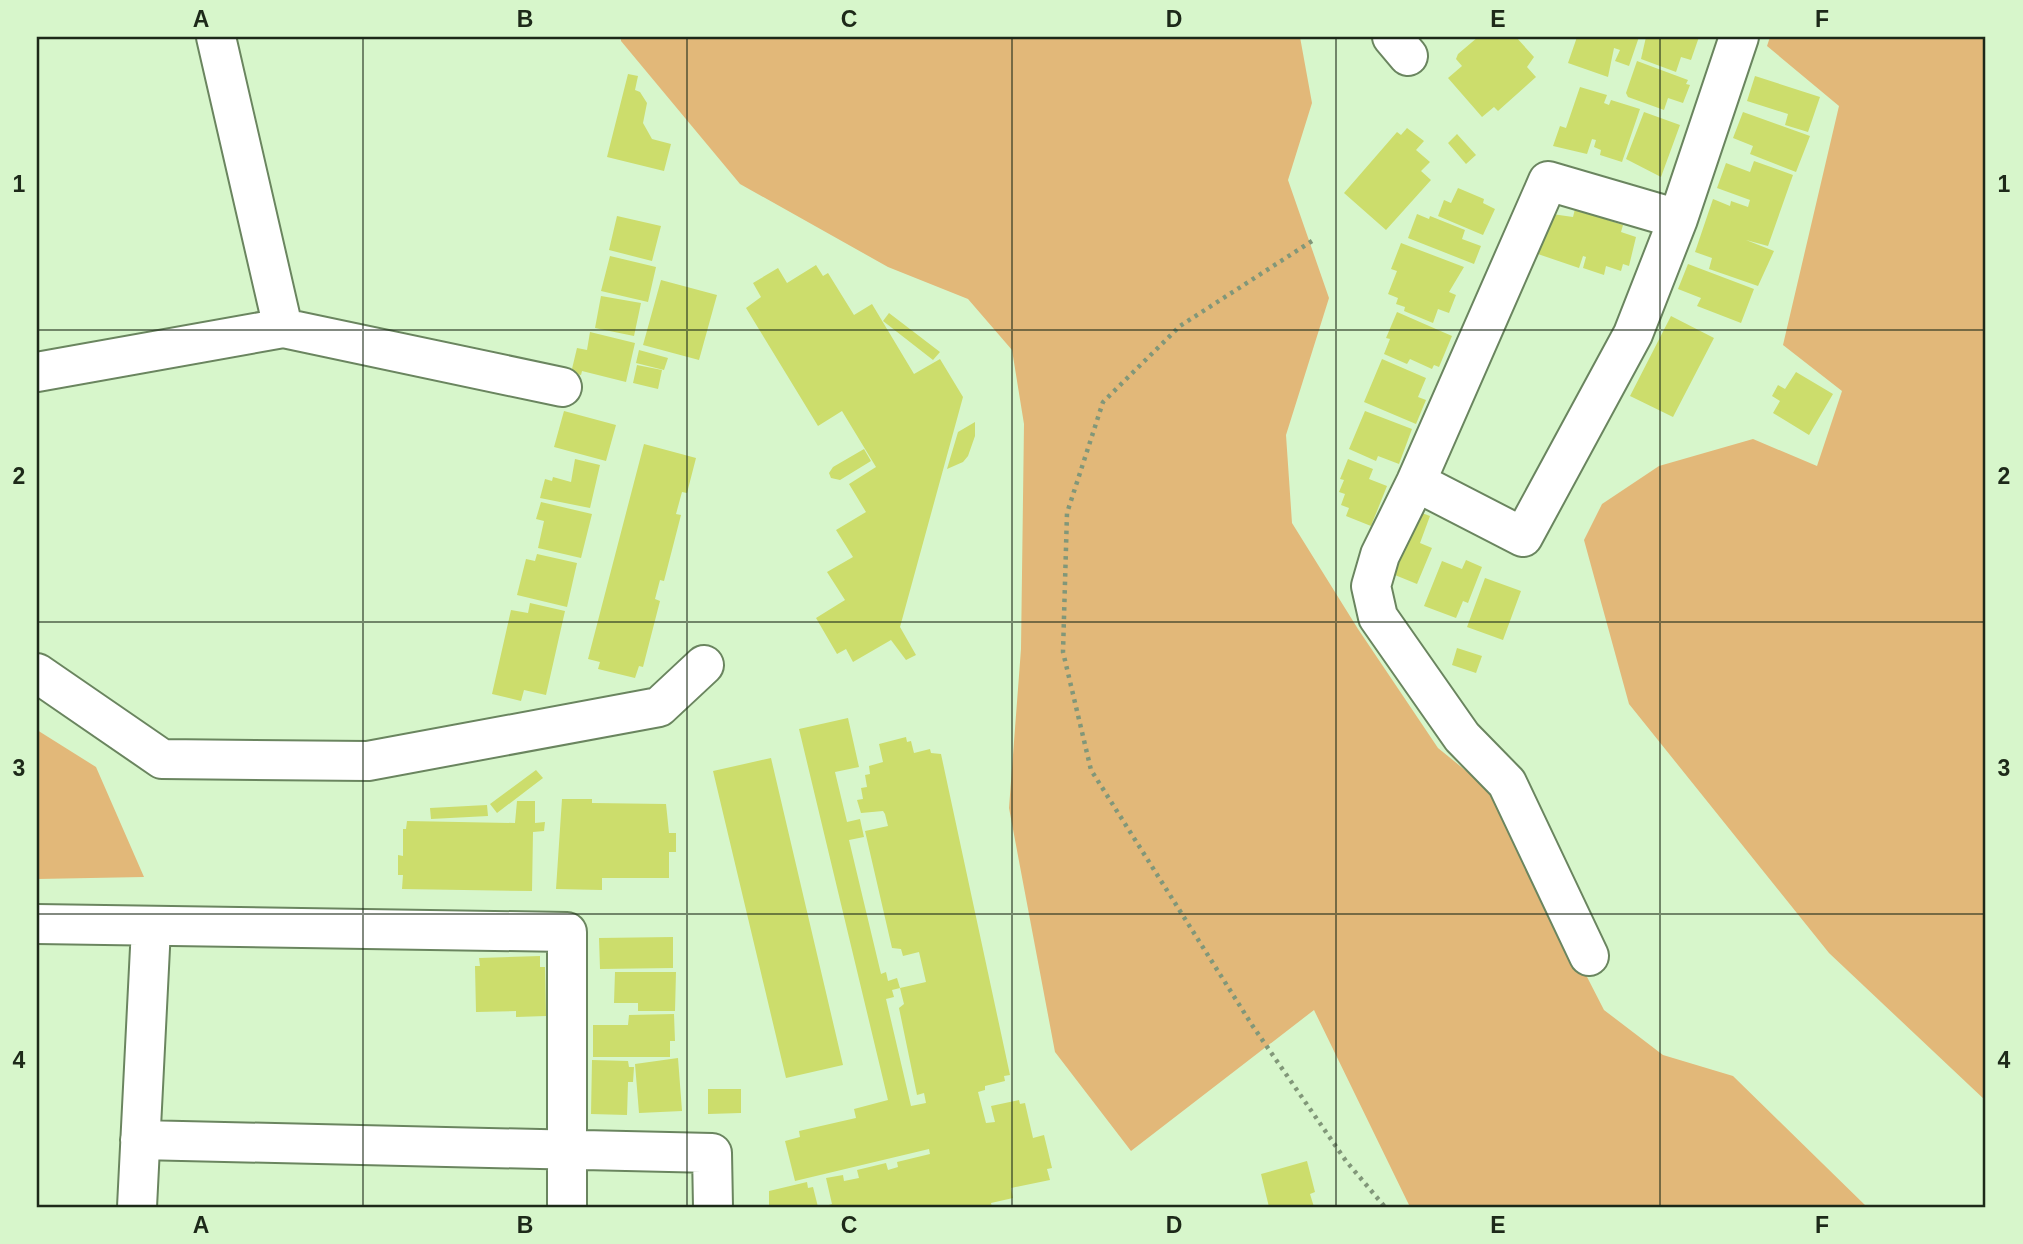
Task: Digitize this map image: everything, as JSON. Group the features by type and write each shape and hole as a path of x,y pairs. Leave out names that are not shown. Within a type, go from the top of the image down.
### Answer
{"street":[{"path":"216,37 283,328"},
{"path":"1416,482 1523,537 1633,334 1678,219 1739,37"},
{"path":"1589,956 1507,783 1462,737 1378,617 1371,586 1380,555 1416,482 1548,181 1678,219"},
{"path":"37,372 283,328 562,387"},
{"path":"37,673 162,759 368,761 659,707 704,665"},
{"path":"37,924 151,928 567,932 567,1207"},
{"path":"137,1207 151,928"},
{"path":"140,1140 712,1153 713,1207"}],"path":[{"path":"1312,241 1180,326 1103,402 1067,513 1063,652 1091,770 1252,1025 1346,1161 1385,1207"}],"shaded area":[{"path":"621,37 1300,37 1312,103 1288,180 1329,298 1286,435 1292,523 1358,629 1438,748 1492,792 1604,1010 1663,1055 1733,1076 1867,1207 1410,1207 1314,1010 1131,1151 1055,1052 1009,808 1021,649 1024,424 1012,350 968,299 888,267 740,184 621,41"},
{"path":"1770,37 1986,37 1986,1101 1829,953 1629,704 1584,540 1602,504 1659,466 1753,439 1817,466 1842,391 1783,345 1839,106 1767,46"},
{"path":"37,730 96,767 144,877 37,879"}],"building":[{"path":"1478,37 1516,37 1534,57 1527,67 1536,77 1498,111 1494,107 1482,117 1448,78 1462,66 1456,59 1458,54"},
{"path":"1577,37 1639,37 1629,66 1615,61 1620,50 1614,48 1608,77 1568,63"},
{"path":"1646,37 1699,37 1691,60 1681,57 1676,72 1641,59"},
{"path":"1637,61 1688,80 1686,84 1690,85 1683,103 1668,98 1664,110 1628,97 1626,93"},
{"path":"628,74 638,76 635,90 640,92 647,103 643,123 652,139 671,144 664,171 607,157"},
{"path":"1755,76 1820,97 1808,132 1785,125 1788,114 1747,101"},
{"path":"1580,87 1607,95 1604,103 1609,105 1611,100 1640,109 1622,162 1600,155 1601,150 1594,147 1596,140 1592,139 1587,154 1553,146 1560,126 1566,128"},
{"path":"1644,112 1680,125 1661,177 1626,159"},
{"path":"1743,112 1810,136 1796,172 1750,154 1753,146 1733,138"},
{"path":"1407,128 1424,141 1416,150 1430,162 1421,171 1431,180 1386,230 1344,193 1397,132 1401,135"},
{"path":"1457,134 1476,155 1466,164 1448,143"},
{"path":"1754,161 1793,175 1768,246 1746,240 1774,251 1758,286 1709,269 1712,258 1695,252 1713,199 1730,206 1731,201 1748,207 1750,200 1717,188 1726,163 1750,172"},
{"path":"1458,188 1484,199 1483,203 1495,209 1483,235 1438,216 1444,200 1451,203"},
{"path":"1575,209 1623,225 1621,232 1636,237 1629,266 1623,264 1621,271 1606,266 1604,275 1583,268 1586,257 1583,256 1579,268 1532,252 1552,214 1573,217"},
{"path":"1417,214 1429,219 1430,216 1465,230 1462,239 1481,246 1474,264 1408,238"},
{"path":"617,216 661,226 652,261 609,250"},
{"path":"1401,243 1464,267 1449,292 1456,295 1449,313 1438,309 1433,323 1404,311 1405,307 1396,304 1398,298 1388,294 1397,271 1391,269"},
{"path":"610,256 656,267 648,302 601,291"},
{"path":"1688,264 1754,289 1741,323 1697,306 1701,298 1678,289"},
{"path":"816,265 823,276 828,273 854,315 872,304 914,374 940,359 963,397 900,627 916,655 906,660 891,640 853,662 846,649 837,654 816,618 845,600 827,572 853,557 836,530 866,512 849,484 876,467 842,411 818,426 746,308 761,297 753,283 778,268 787,283"},
{"path":"661,280 717,295 699,360 643,345"},
{"path":"601,296 641,303 634,336 595,328"},
{"path":"1397,312 1452,336 1439,367 1434,365 1432,369 1410,359 1407,364 1384,354 1390,339 1386,338"},
{"path":"889,313 940,352 933,360 883,321"},
{"path":"1671,316 1714,338 1673,417 1630,396"},
{"path":"590,332 635,343 626,382 582,371 581,375 571,373 577,348 587,350"},
{"path":"639,350 668,358 664,370 636,363"},
{"path":"1382,359 1426,378 1418,397 1426,400 1416,424 1364,402"},
{"path":"637,365 662,370 658,389 633,383"},
{"path":"1796,372 1833,394 1809,435 1773,413 1780,401 1772,396 1778,385 1785,389"},
{"path":"564,411 616,425 606,461 554,447"},
{"path":"1365,411 1412,429 1399,464 1378,456 1376,461 1349,449"},
{"path":"975,422 975,436 968,456 963,462 947,469 958,432"},
{"path":"644,444 696,458 687,493 682,492 676,514 681,515 664,581 660,580 655,599 660,601 643,667 639,666 635,678 598,669 600,662 588,659"},
{"path":"864,449 871,461 840,480 831,478 829,473 833,467"},
{"path":"575,459 600,465 590,508 540,498 545,479 552,481 553,477 571,482"},
{"path":"1348,459 1373,469 1369,479 1387,486 1371,526 1346,516 1349,508 1341,505 1345,494 1339,492 1344,480 1340,479"},
{"path":"541,502 592,514 581,558 538,548 544,521 536,519"},
{"path":"1411,509 1430,516 1420,543 1432,548 1417,584 1390,573"},
{"path":"537,554 577,563 567,607 517,595 526,559 535,561"},
{"path":"1466,560 1482,567 1468,603 1463,601 1456,618 1424,606 1442,561 1462,569"},
{"path":"1485,578 1521,591 1503,640 1467,627"},
{"path":"530,603 565,611 546,695 524,690 521,701 492,694 511,610 528,613"},
{"path":"1457,648 1482,656 1476,673 1452,665"},
{"path":"848,718 859,767 835,772 847,822 860,819 864,837 849,840 881,974 886,972 888,981 897,978 900,988 926,982 919,952 903,956 901,949 892,948 865,831 888,826 885,814 883,811 861,813 857,800 863,799 861,788 867,787 865,775 870,774 869,766 883,762 879,744 906,737 907,742 911,741 914,753 930,749 931,753 941,754 1010,1075 1004,1076 1005,1081 985,1086 985,1090 978,1092 986,1123 995,1122 991,1106 1019,1100 1020,1104 1025,1103 1033,1138 1044,1135 1052,1168 1047,1169 1050,1180 1011,1188 1013,1198 991,1203 992,1207 822,1207 832,1204 826,1178 843,1175 844,1181 859,1178 857,1170 886,1163 888,1170 898,1167 897,1162 930,1154 929,1149 795,1181 785,1141 800,1137 799,1131 856,1118 854,1109 888,1100 799,729","holes":["900,988 904,1004 899,1008 917,1095 924,1093 926,1103 911,1106 886,999 894,997 892,990"]},
{"path":"771,758 843,1065 786,1078 713,771"},
{"path":"536,770 543,778 497,813 490,804"},
{"path":"562,799 592,799 592,803 666,804 669,833 676,833 676,852 669,852 669,878 602,878 602,890 556,889"},
{"path":"517,801 535,801 535,823 545,822 544,831 533,832 532,891 402,889 403,875 398,875 398,855 403,856 403,829 406,829 407,821 515,823"},
{"path":"487,805 488,816 431,819 430,808"},
{"path":"673,937 673,968 600,969 599,938"},
{"path":"540,956 540,967 545,967 546,1016 516,1017 516,1011 476,1012 475,966 480,966 479,958"},
{"path":"615,972 676,972 675,1011 638,1011 638,1003 614,1003"},
{"path":"674,1014 675,1041 670,1041 670,1057 593,1057 593,1025 628,1025 629,1015"},
{"path":"678,1058 682,1111 639,1113 635,1064"},
{"path":"592,1060 628,1061 629,1067 634,1067 633,1082 628,1082 627,1115 591,1114"},
{"path":"708,1089 741,1089 741,1113 708,1114"},
{"path":"1307,1161 1315,1192 1310,1194 1314,1207 1269,1207 1261,1174"},
{"path":"807,1182 808,1188 813,1187 818,1207 769,1207 769,1191"}]}
